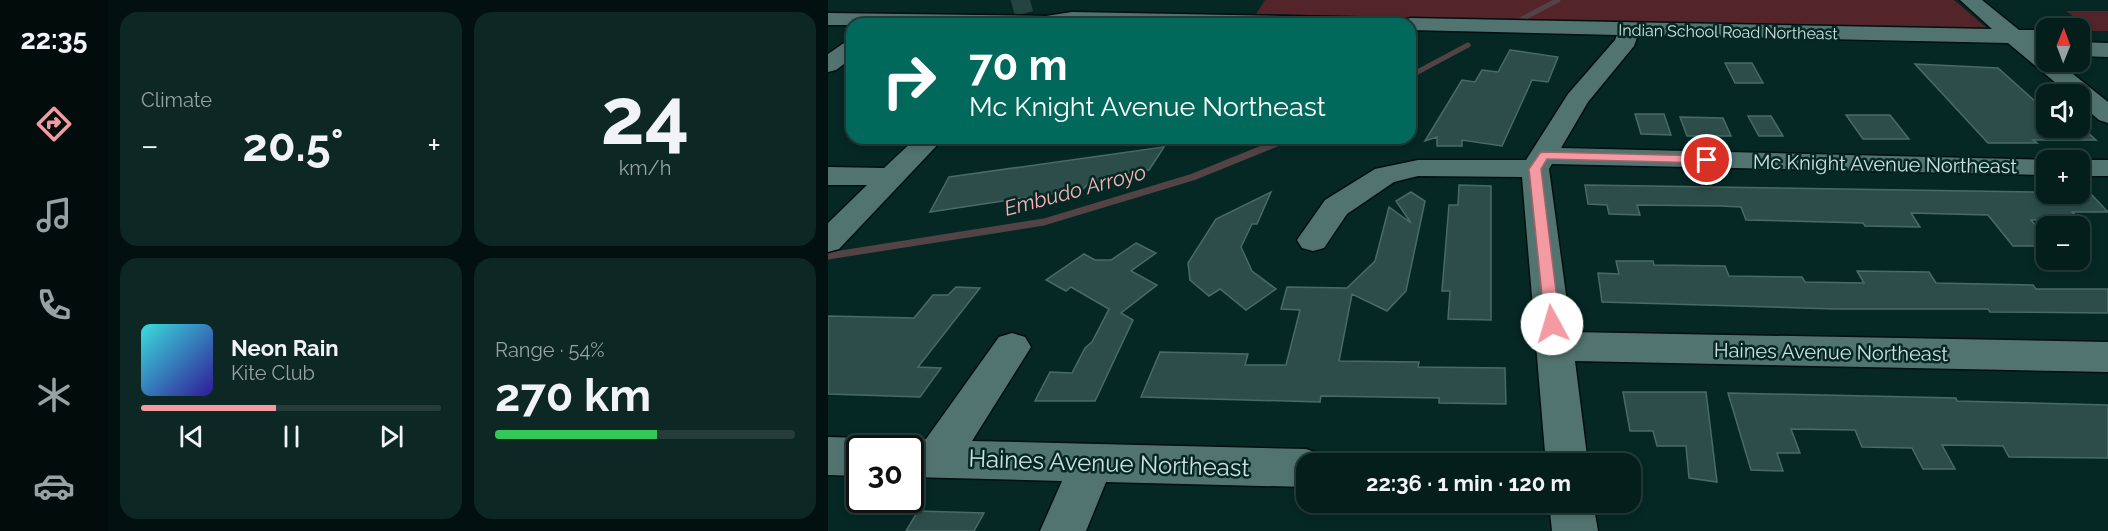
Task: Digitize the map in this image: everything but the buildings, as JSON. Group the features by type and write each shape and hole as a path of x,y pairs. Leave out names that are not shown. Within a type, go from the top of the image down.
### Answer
{"street":[{"path":"835,19 871,0"},
{"path":"882,0 1012,5"},
{"path":"1053,18 1069,0"},
{"path":"1970,0 2032,43 2108,115"},
{"path":"950,18 969,4"},
{"name":"Indian School Road Northeast","path":"1416,24 1628,35"},
{"path":"1566,453 1539,162 1577,99 1628,35"},
{"name":"Indian School Road Northeast","path":"1416,37 1628,35 2032,43"},
{"path":"2090,37 2108,38"},
{"path":"2090,50 2108,50"},
{"path":"833,74 846,56"},
{"path":"833,231 925,144"},
{"name":"Mc Knight Avenue Northeast","path":"1313,240 1336,207 1385,175 1418,168 1539,162 2036,167"},
{"path":"2090,168 2108,168"},
{"path":"829,177 891,177"},
{"name":"Haines Avenue Northeast","path":"1555,346 2108,357"},
{"path":"924,458 1012,347"},
{"path":"828,456 846,457"},
{"name":"Haines Avenue Northeast","path":"924,458 1296,468"},
{"path":"1063,531 1094,461"},
{"path":"1573,513 1575,531"}],"shaded area":[{"path":"1265,0 1954,0 1988,29 1256,14"},
{"path":"2066,11 2108,11 2108,31 2093,31 2090,29 2090,18 2075,18"}],"waterway":[{"name":"Embudo Arroyo","path":"1522,19 1558,0"},
{"name":"Embudo Arroyo","path":"1416,73 1468,45"},
{"name":"Embudo Arroyo","path":"828,256 1044,222 1193,177 1274,144"}],"tunnel":[{"path":"1012,5 1030,0"}],"route":[{"path":"1552,324 1535,169 1544,156 1707,160"}]}
